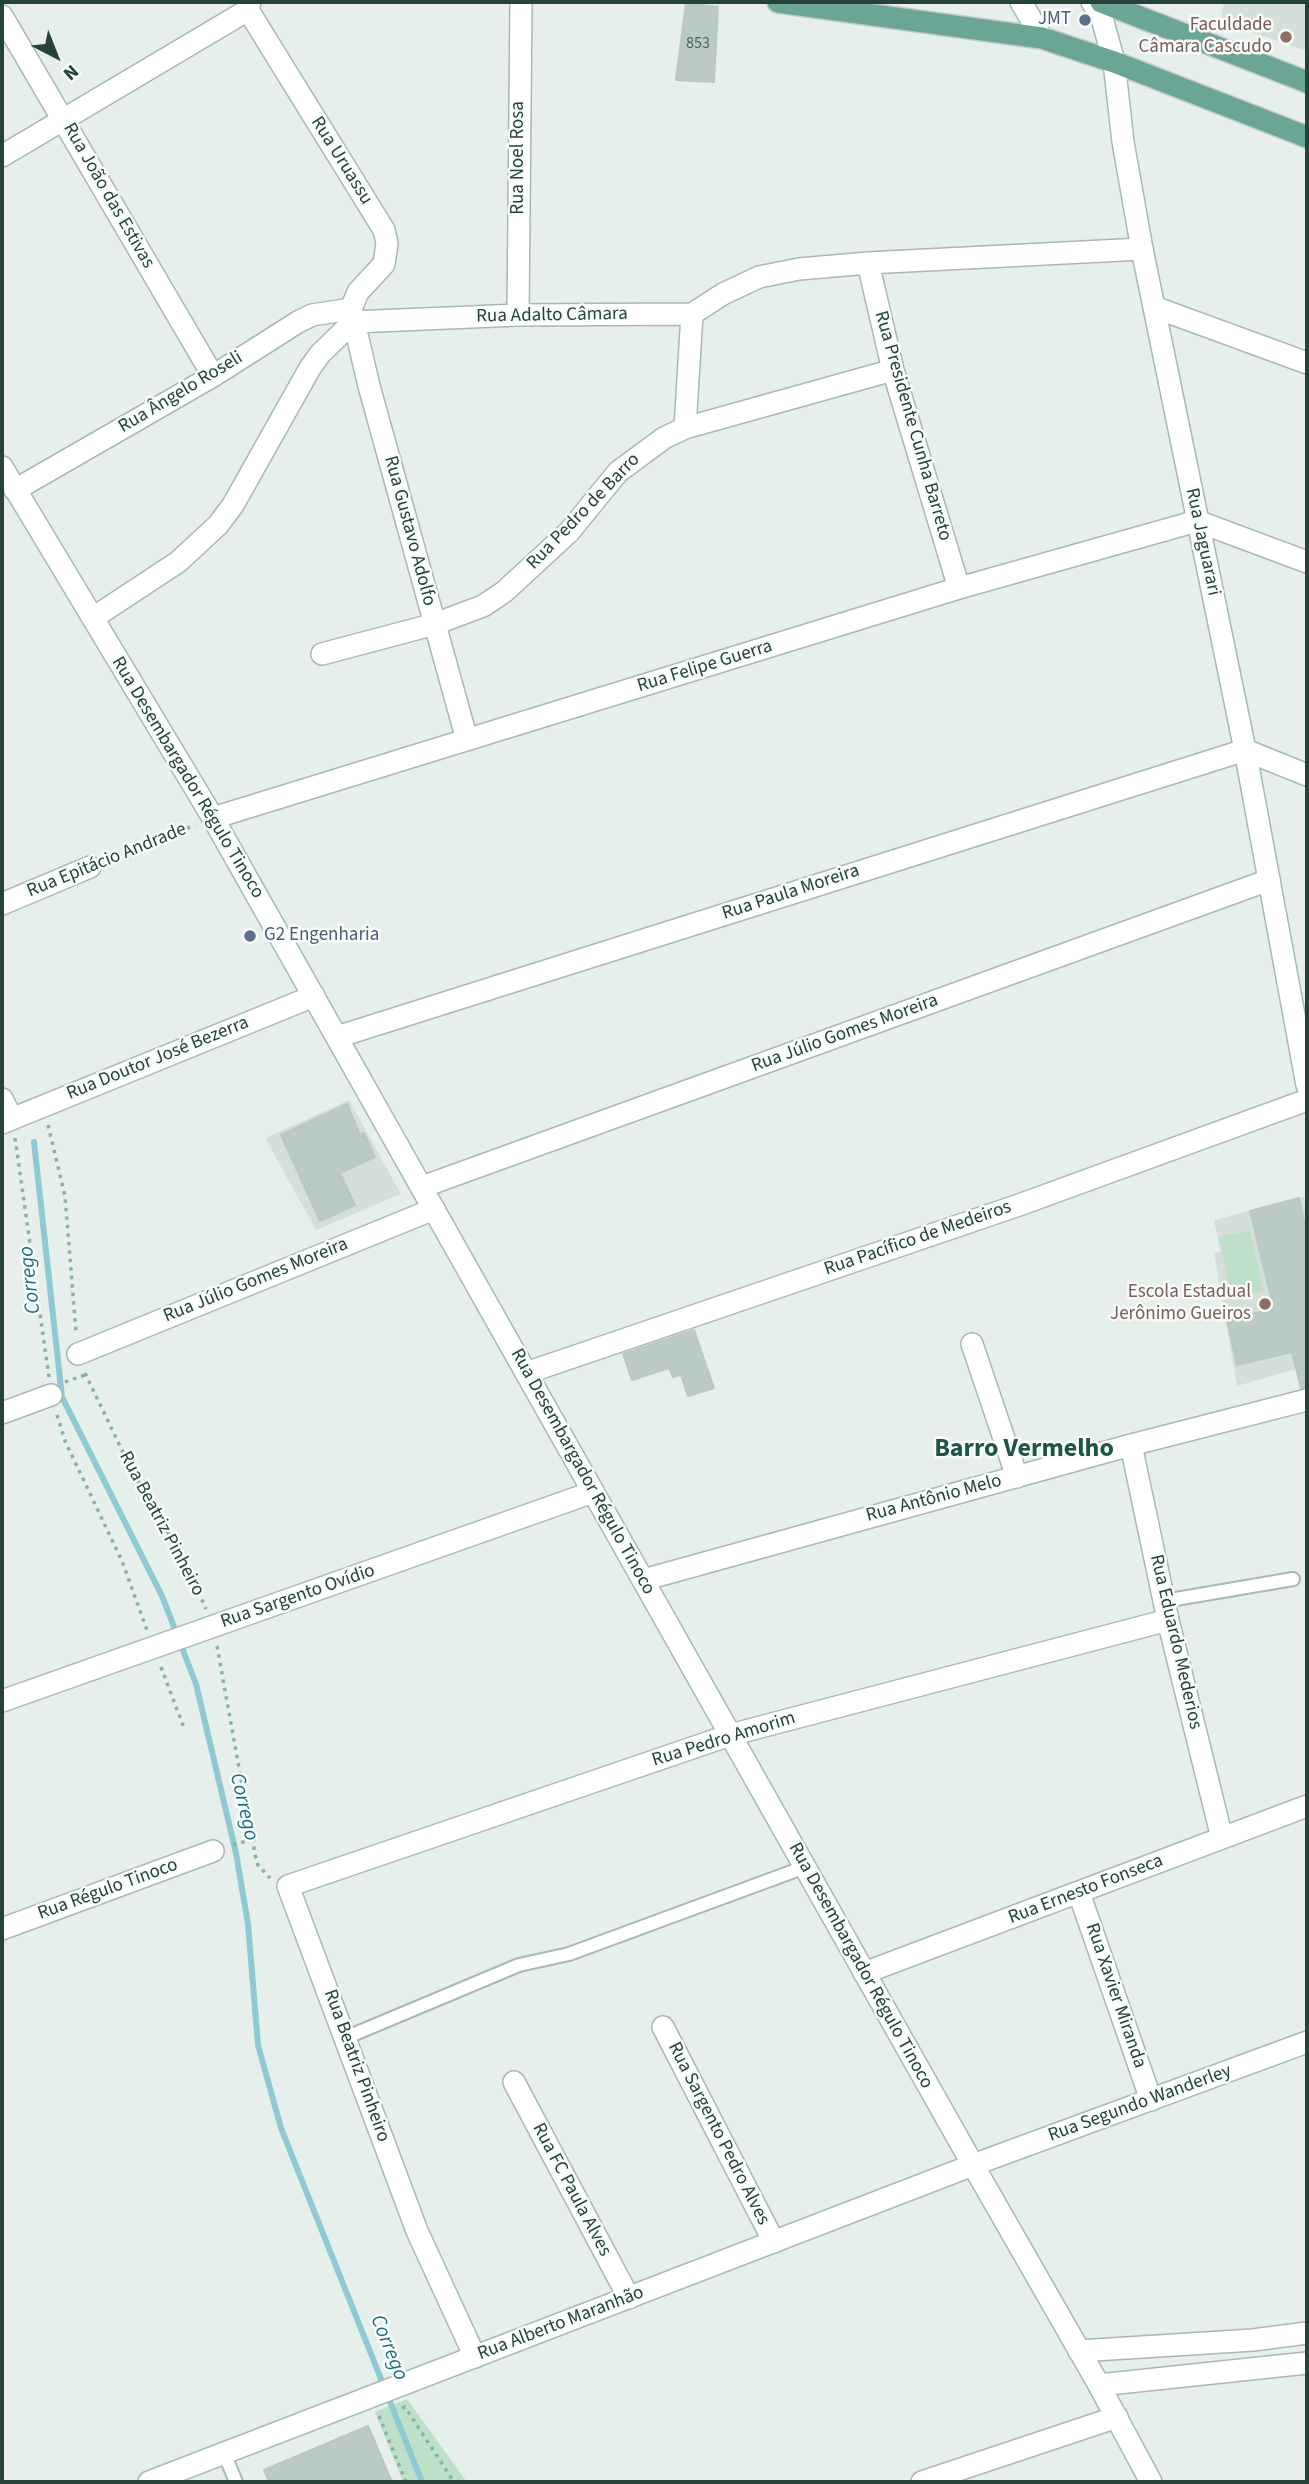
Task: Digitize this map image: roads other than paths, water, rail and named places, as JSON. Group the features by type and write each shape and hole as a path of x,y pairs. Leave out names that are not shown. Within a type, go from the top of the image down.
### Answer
{"main road":[{"path":"778,2 1042,38 1114,62 1307,137"},
{"path":"1101,2 1307,82"}],"street":[{"name":"Rua Noel Rosa","path":"518,315 521,2"},
{"path":"1021,2 1042,38"},
{"name":"Rua Jaguarari","path":"1092,2 1102,18 1114,62 1142,249 1245,750 1307,1085"},
{"path":"2,156 249,6"},
{"name":"Rua Uruassu","path":"249,6 384,230 387,243 384,264 364,285 352,315"},
{"name":"Rua João das Estivas","path":"2,16 213,376"},
{"path":"685,428 692,314 723,294 759,277 799,269 868,263 1142,249"},
{"name":"Rua Presidente Cunha Barreto","path":"868,263 893,370 959,588"},
{"path":"1154,307 1307,363"},
{"name":"Rua Adalto Câmara","path":"352,315 692,314"},
{"name":"Rua Ângelo Roseli","path":"7,479 213,376 312,315 352,315"},
{"path":"93,618 178,562 218,525 233,505 310,368 352,315"},
{"name":"Rua Gustavo Adolfo","path":"352,315 467,740"},
{"name":"Rua Pedro de Barro","path":"322,654 435,624 483,606 504,592 569,532 618,472 653,444 685,428 893,370"},
{"name":"Rua Desembargador Régulo Tinoco","path":"7,479 213,818 1099,2385 1151,2482"},
{"path":"1197,521 1307,562"},
{"name":"Rua Felipe Guerra","path":"213,818 959,588 1197,521"},
{"path":"1245,750 1307,775"},
{"name":"Rua Paula Moreira","path":"337,1037 1245,750"},
{"name":"Rua Epitácio Andrade","path":"2,904 90,867"},
{"name":"Rua Júlio Gomes Moreira","path":"422,1187 1269,880"},
{"name":"Rua Doutor José Bezerra","path":"7,1121 313,996"},
{"path":"2,1100 7,1121"},
{"name":"Rua Pacífico de Medeiros","path":"526,1373 1019,1205 1307,1100"},
{"name":"Rua Júlio Gomes Moreira","path":"78,1354 434,1209"},
{"path":"972,1344 1017,1477"},
{"path":"2,1413 51,1395"},
{"name":"Rua Antônio Melo","path":"643,1580 1131,1445 1307,1400"},
{"name":"Rua Eduardo Mederios","path":"1131,1445 1166,1610 1222,1838"},
{"name":"Rua Sargento Ovídio","path":"2,1701 593,1492"},
{"name":"Rua Pedro Amorim","path":"288,1886 730,1735 1166,1610"},
{"name":"Rua Ernesto Fonseca","path":"864,1973 1307,1806"},
{"name":"Rua Régulo Tinoco","path":"2,1929 213,1851"},
{"name":"Rua Beatriz Pinheiro","path":"288,1886 417,2231 475,2357"},
{"name":"Rua Xavier Miranda","path":"1079,1893 1151,2100"},
{"name":"Rua Sargento Pedro Alves","path":"663,2027 774,2242"},
{"name":"Rua Segundo Wanderley","path":"973,2165 1307,2042"},
{"name":"Rua FC Paula Alves","path":"514,2082 629,2298"},
{"name":"Rua Alberto Maranhão","path":"149,2482 224,2454 372,2407 407,2383 973,2165"},
{"path":"1079,2351 1254,2340 1307,2333"},
{"path":"1254,2340 1258,2369"},
{"path":"1099,2385 1307,2363"},
{"path":"922,2482 1117,2417"}],"lane":[{"path":"1166,1610 1293,1579"},
{"path":"345,2038 519,1965 569,1954 805,1867"},
{"path":"224,2454 236,2482"}],"waterway":[{"name":"Corrego","path":"34,1142 62,1397 162,1596 196,1684 236,1853 248,1924 258,2045 281,2128 422,2482"}],"place":[{"name":"JMT","path":"1085,20"},
{"name":"Faculdade Câmara Cascudo","path":"1286,37"},
{"name":"G2 Engenharia","path":"250,936"},
{"name":"Escola Estadual Jerônimo Gueiros","path":"1265,1304"}],"district":[{"name":"Barro Vermelho","path":"1024,1450"}]}
